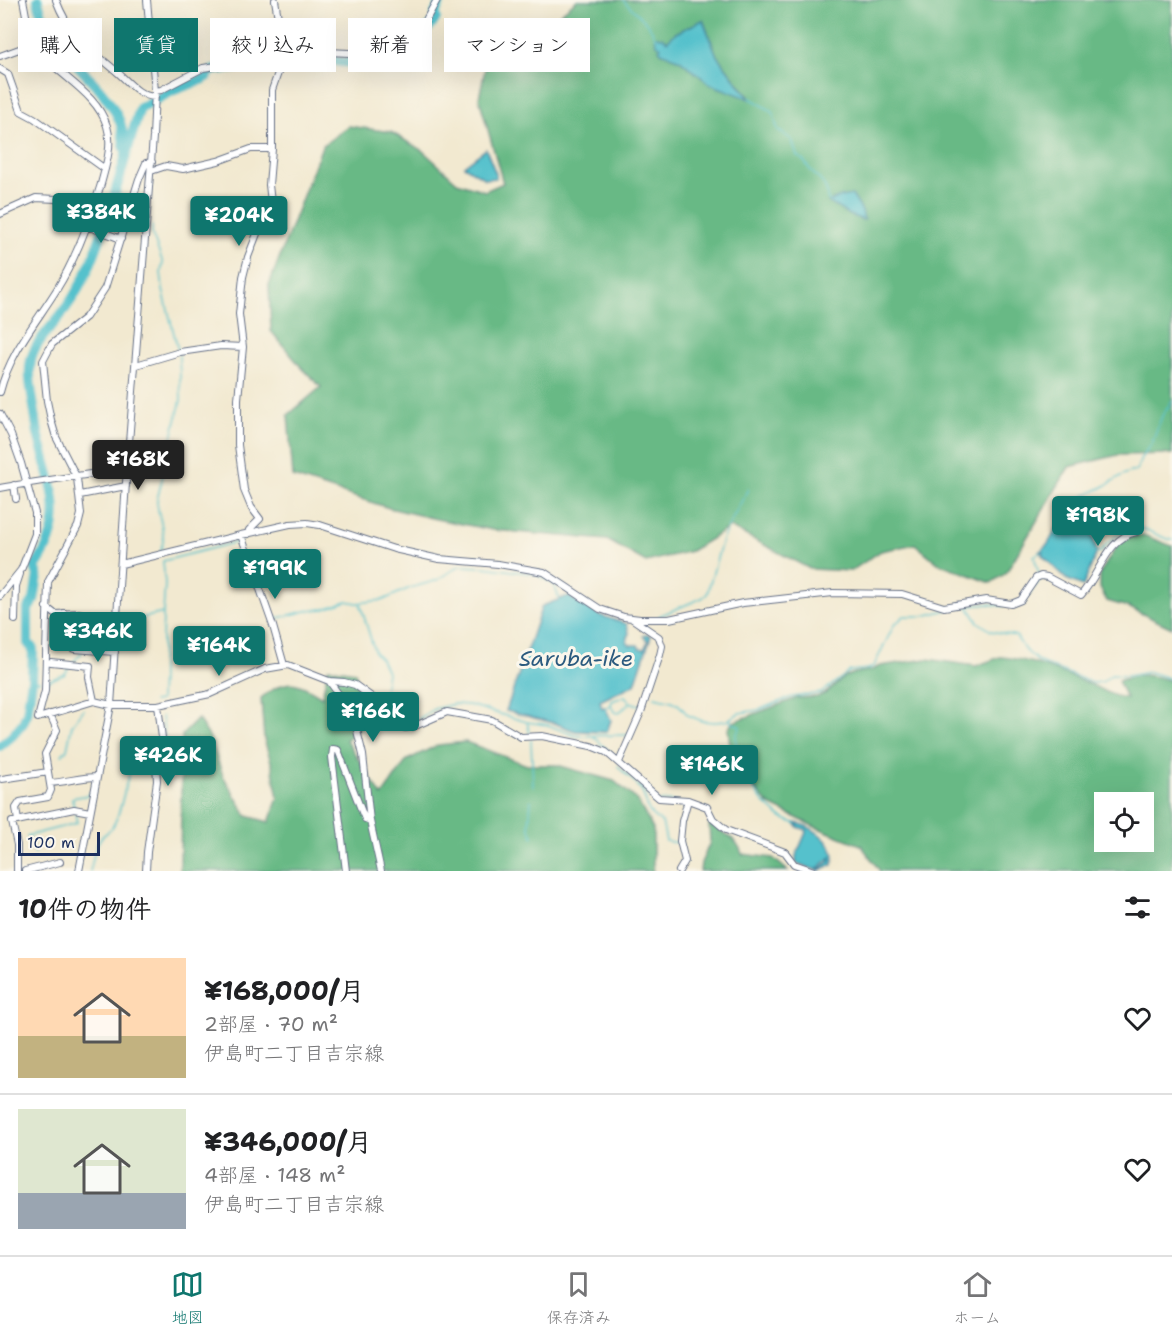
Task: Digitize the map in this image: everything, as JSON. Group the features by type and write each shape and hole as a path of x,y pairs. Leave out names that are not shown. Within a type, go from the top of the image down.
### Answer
{"street":[{"path":"23,0 28,18"},
{"path":"56,0 62,18"},
{"path":"79,871 111,705 127,468 152,162 154,94 147,0"},
{"path":"275,0 277,18"},
{"path":"336,53 372,54 400,51 417,36 437,0"},
{"path":"0,57 18,48"},
{"path":"102,60 142,94 154,94 203,68 210,67"},
{"path":"0,69 8,74 21,111 105,170"},
{"path":"0,392 5,372 25,335 71,265 88,226 109,152 110,139 103,116 63,72"},
{"path":"244,538 260,519 251,507 244,490 238,446 237,399 243,347 239,314 243,276 248,257 270,208 272,90 277,72"},
{"path":"151,171 166,166 176,170 183,169 218,161 251,149 272,149"},
{"path":"152,162 146,163 139,178 112,262 110,276 96,302 86,317 52,344 44,361 51,420 56,437 76,478 81,514 78,526 48,582 45,691 38,718 94,702 111,705 158,705 210,694 265,669 284,665 329,681 355,685 373,698 391,722 405,728 447,712 460,713 492,720 521,737 542,736 591,746 606,752 659,798 688,800 707,807 713,819 726,830 785,852 794,864 814,871"},
{"path":"0,214 36,198 96,201"},
{"path":"88,226 121,239"},
{"path":"136,365 179,352 221,346 243,347"},
{"path":"0,414 11,435 29,482 35,513 34,534 16,586 15,620"},
{"path":"0,488 29,482 76,478 127,468"},
{"path":"14,485 16,499"},
{"path":"80,495 126,486"},
{"path":"121,564 244,538 299,523 313,524 394,549 440,559 537,570 549,575 591,605 612,614 631,618 669,619 742,603 833,593 902,594 944,607 986,600 1011,604 1017,603 1026,596 1039,576 1047,577 1081,595 1114,545 1127,534 1136,532"},
{"path":"244,538 284,665"},
{"path":"0,596 21,570"},
{"path":"46,607 55,614 87,614 108,622 117,622"},
{"path":"64,614 68,645 80,649 115,652"},
{"path":"616,760 643,706 662,646 659,637 631,618"},
{"path":"51,662 90,666 89,677 94,702"},
{"path":"329,681 353,714 363,755 370,821 381,871"},
{"path":"146,871 157,781 156,764 162,738 158,705"},
{"path":"18,821 16,808 20,802 48,797 51,790 45,754 57,730 50,714"},
{"path":"346,871 332,757 333,749 338,750 365,819 370,821"},
{"path":"2,779 48,772"},
{"path":"50,783 68,782 81,777 97,777"},
{"path":"679,871 685,861 680,841 682,821 688,800"},
{"path":"16,871 17,845 12,822 74,809 90,812"},
{"path":"25,871 60,862"}],"green space":[{"path":"577,0 1172,0 1172,454 1118,455 1069,467 1006,573 991,583 938,563 915,544 881,551 851,571 810,569 730,527 691,551 646,562 607,540 493,530 436,519 389,508 293,477 288,415 321,387 271,331 269,285 322,146 349,126 391,132 423,151 457,182 485,191 503,183 479,98 484,72 590,72 590,18 555,18","holes":["703,20 717,56 750,98 710,84 680,60 661,52 661,47 676,33"]},
{"path":"1143,535 1172,546 1172,628 1128,607 1107,601 1100,588 1100,573 1117,546 1126,537"},
{"path":"1000,657 1022,660 1055,670 1110,694 1126,698 1118,681 1145,675 1172,681 1172,871 880,871 861,845 813,826 768,804 732,761 728,729 733,722 797,698 817,697 826,693 844,677 855,673 880,666 927,659 976,666"},
{"path":"328,668 355,672 368,722 346,740 382,796 407,760 438,745 466,742 527,765 557,765 614,781 637,800 653,829 653,871 180,871 182,735 198,719 210,738 223,776 247,816 269,822 278,798 264,739 261,698 278,687 291,683 305,687 322,697"},
{"path":"709,824 733,840 742,854 773,858 788,871 700,871 710,842"}],"water":[{"path":"703,20 717,56 750,99 710,84 680,60 659,49 661,47 656,43 655,36 663,37 667,41 676,33"},
{"path":"486,149 496,178 485,179 464,166"},
{"path":"852,195 862,211 864,220 849,215 828,202"},
{"path":"1070,505 1084,505 1097,552 1083,586 1066,579 1042,555 1043,552 1039,552 1048,544"},
{"name":"Saruba-ike","path":"568,596 599,615 627,624 629,633 627,642 630,645 638,645 639,648 644,649 648,641 643,636 647,634 651,636 635,684 600,701 611,720 607,732 575,731 554,723 506,711 542,606"},
{"path":"795,823 810,828 824,838 833,851 832,865 817,871 830,861 831,857 816,870 796,863 796,856 807,830 798,827"}],"waterway":[{"path":"38,0 52,35 111,105 121,125 125,149"},
{"path":"0,746 23,723 27,713 32,680 33,649 28,643 28,609 34,600 38,575 35,567 46,549 52,533 54,517 52,485 38,433 31,391 31,360 40,341 76,293 89,267 112,204 140,108 174,90 204,79 213,70 242,67 285,55 367,64 383,64 398,59 411,51 433,23 441,0"},
{"path":"623,0 648,24 656,38"},
{"path":"750,98 770,110 778,130 792,140 797,156 823,184 830,202"},
{"path":"115,193 131,199"},
{"path":"137,202 143,209"},
{"path":"152,226 152,234 163,263 161,272 163,290 178,350"},
{"path":"161,552 163,532 157,500 181,400 179,355"},
{"path":"1078,506 1078,500 1124,475 1137,471 1141,458 1152,443 1162,416 1172,401"},
{"path":"659,616 707,594 723,537 748,489"},
{"path":"1096,553 1101,552 1106,544 1118,535 1133,528 1145,529 1172,540"},
{"path":"122,623 163,613 165,584 163,561 241,541"},
{"path":"1039,574 1034,556 1040,552"},
{"path":"274,619 310,610 325,609 347,601 357,603 383,600 410,588 438,580 459,566 535,574 554,584 559,598"},
{"path":"1014,606 1022,604 1039,581"},
{"path":"360,603 375,653 381,659 387,672 383,701 391,714 408,723 414,722 434,709 454,704 469,705 527,722 548,725 576,736 628,735"},
{"path":"960,607 988,604 1003,606"},
{"path":"969,608 978,622 991,631 1016,636 1024,649 1039,662 1093,683 1102,682 1111,675 1127,676 1149,672 1172,679"},
{"path":"655,697 672,701 688,715 702,721 715,722 726,721 739,713 758,710 792,697 821,693 850,671 874,666 894,625 904,616 923,616 947,610"},
{"path":"153,702 160,701 163,614"},
{"path":"80,646 81,642 106,644 110,640 112,625"},
{"path":"74,661 81,651"},
{"path":"48,681 65,674 69,667"},
{"path":"32,680 40,681"},
{"path":"604,709 611,705 612,701 625,696 630,702 642,706"},
{"path":"611,705 614,712 619,713 630,702"},
{"path":"62,755 67,749 72,725 84,709"},
{"path":"162,716 164,743"},
{"path":"730,719 731,723 739,725 740,728 736,734 736,764 763,802 780,817 796,824"},
{"path":"527,722 530,734"},
{"path":"594,737 614,756"},
{"path":"531,740 533,786"},
{"path":"90,871 98,842 112,828 117,819 134,763 153,757"},
{"path":"618,766 639,787 649,810 662,822 666,841 678,843"},
{"path":"641,786 655,799"},
{"path":"74,807 72,798 88,795 90,792"},
{"path":"531,800 529,826 533,837"},
{"path":"660,801 679,802"},
{"path":"35,853 27,836 77,823 75,813"}]}
